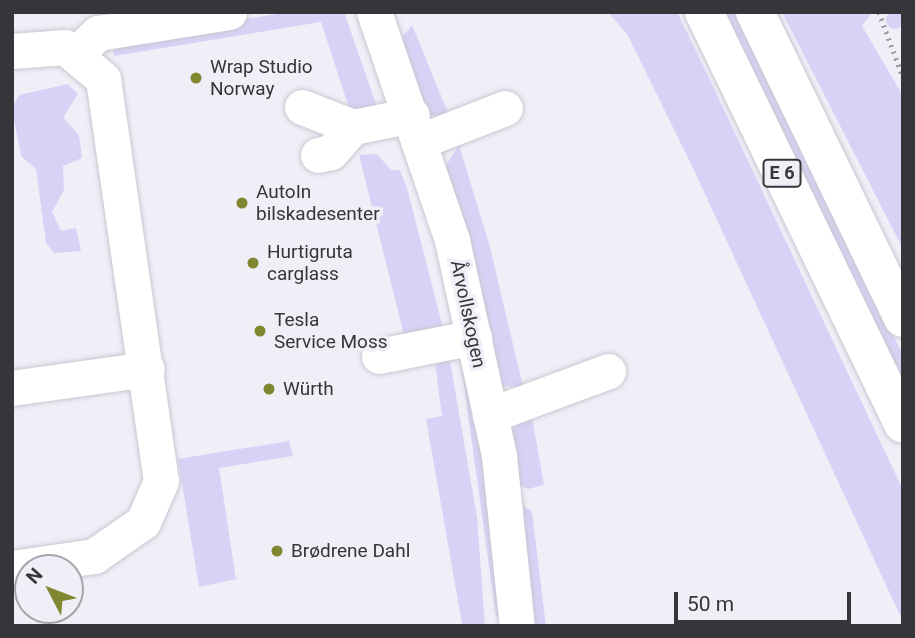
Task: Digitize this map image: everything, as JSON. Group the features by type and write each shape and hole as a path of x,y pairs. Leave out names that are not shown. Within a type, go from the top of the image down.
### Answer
{"highway":[{"name":"E 6","path":"704,12 903,423"},
{"name":"E 6","path":"755,12 903,318"}],"street":[{"path":"77,53 98,33 229,12"},
{"name":"Årvollskogen","path":"374,12 416,128 474,337 490,415 517,626"},
{"path":"12,51 51,44 77,53 103,79 161,467 157,502 143,522 94,556 12,568"},
{"path":"302,107 353,127 416,128 505,108"},
{"path":"318,155 331,152 353,127"},
{"path":"379,356 474,337"},
{"path":"12,388 147,369"},
{"path":"490,415 608,371"}],"path":[{"path":"879,12 903,77"}],"shaded area":[{"path":"895,11 901,14 904,20 901,26 895,29 889,26 886,20 889,14"},
{"path":"290,12 344,12 378,110 352,117 321,22 114,56 112,41"},
{"path":"608,12 677,12 710,80 903,490 903,622 692,166 627,34"},
{"path":"723,12 735,12 903,355 903,386"},
{"path":"782,12 872,12 862,26 903,96 903,249"},
{"path":"412,25 451,120 426,114 400,40"},
{"path":"68,84 78,94 63,118 79,135 82,158 63,166 64,190 52,212 61,231 76,228 81,251 54,253 46,243 36,169 21,156 12,108 19,95"},
{"path":"459,145 490,247 523,387 500,386 443,170"},
{"path":"377,154 391,170 400,170 407,188 443,328 405,339 359,155"},
{"path":"449,355 477,517 485,626 462,624 426,419 442,416 435,363 418,365"},
{"path":"461,364 482,437 501,621 496,616"},
{"path":"532,417 544,485 528,489 518,484 507,440 514,427"},
{"path":"289,441 293,456 219,468 236,579 199,587 178,459"},
{"path":"523,505 532,512 546,626 531,626"}],"place":[{"name":"Wrap Studio Norway","path":"196,78"},
{"name":"AutoIn bilskadesenter","path":"242,203"},
{"name":"Hurtigruta carglass","path":"253,263"},
{"name":"Tesla Service Moss","path":"260,331"},
{"name":"Würth","path":"269,389"},
{"name":"Brødrene Dahl","path":"277,551"}]}
